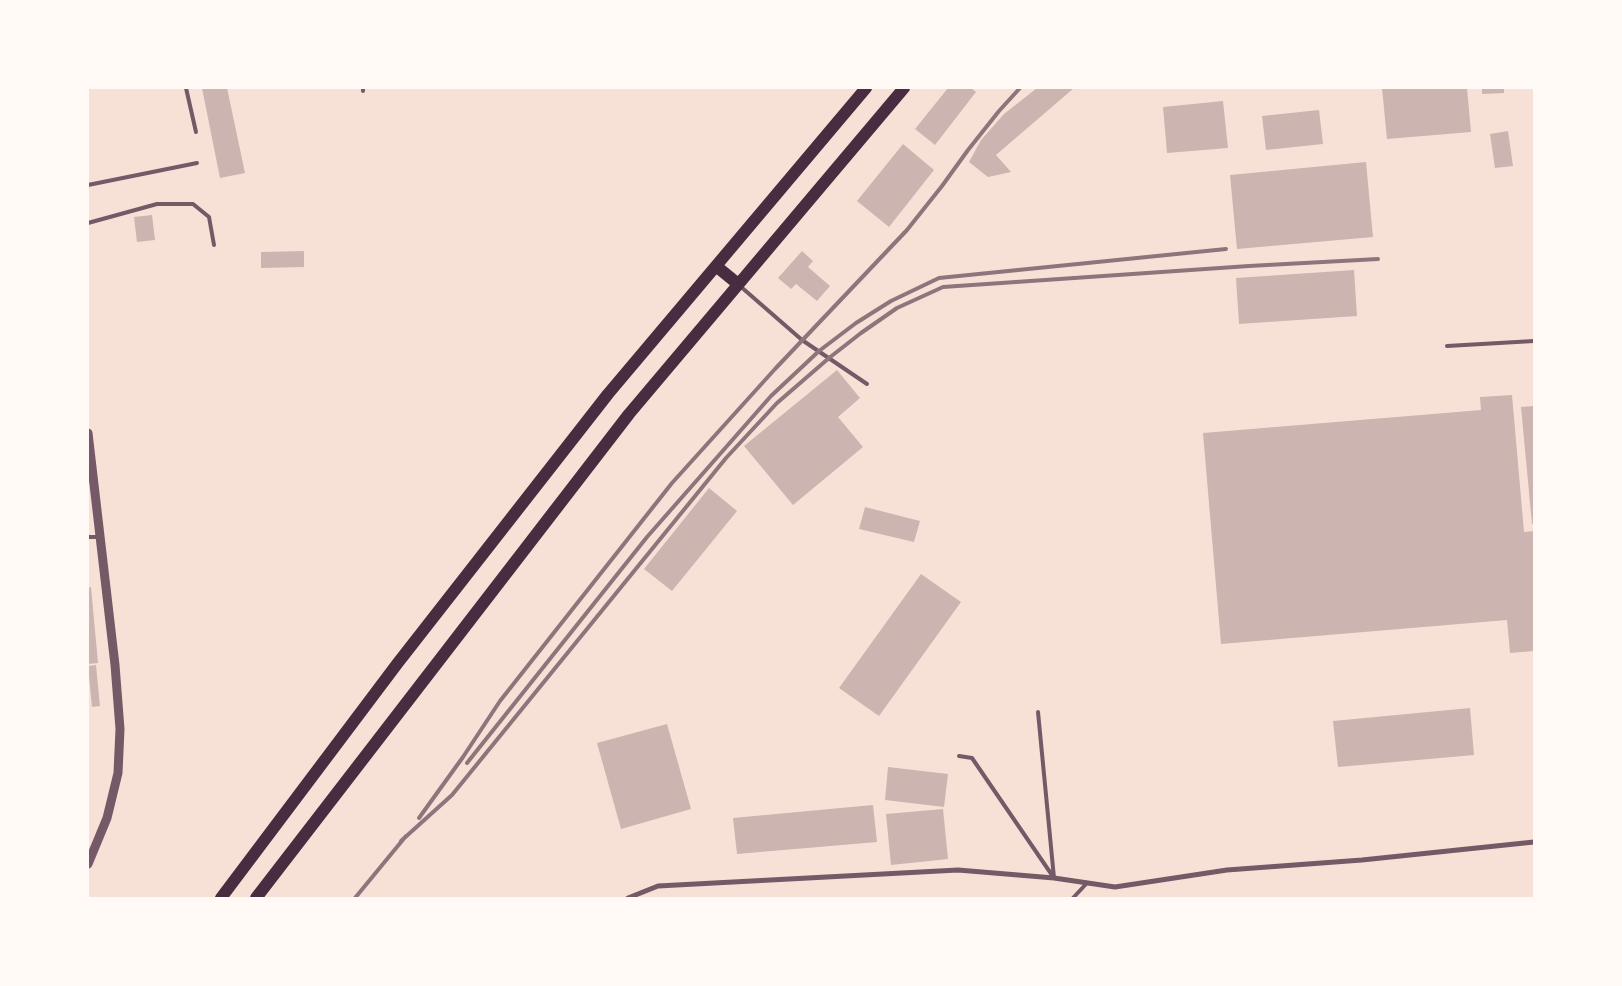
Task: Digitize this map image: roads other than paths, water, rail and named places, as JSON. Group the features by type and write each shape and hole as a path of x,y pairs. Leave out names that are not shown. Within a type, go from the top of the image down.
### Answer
{"main road":[{"path":"221,898 403,657 608,394 866,88"},
{"path":"256,898 623,422 904,88"},
{"path":"716,266 738,284"}],"street":[{"path":"88,433 115,665 120,729 116,782 107,818 88,864"},
{"path":"628,898 658,886 958,870 1054,878 1115,887 1227,870 1362,860 1534,842"}],"lane":[{"path":"186,88 196,132"},
{"path":"88,185 197,163"},
{"path":"88,223 157,204 193,204 209,217 214,244"},
{"path":"738,284 802,340 867,384"},
{"path":"1447,346 1534,341"},
{"path":"88,537 99,537"},
{"path":"1038,712 1054,878"},
{"path":"959,756 972,758 1054,878"},
{"path":"1072,898 1087,883"}],"railway":[{"path":"419,818 500,701 672,483 775,369 907,230 999,111 1020,88"},
{"path":"467,763 647,537 771,396 819,351 856,323 891,301 939,278 1226,249"},
{"path":"401,841 452,795 726,458 777,403 829,358 897,308 943,287 1378,259"},
{"path":"355,898 406,836"}]}
